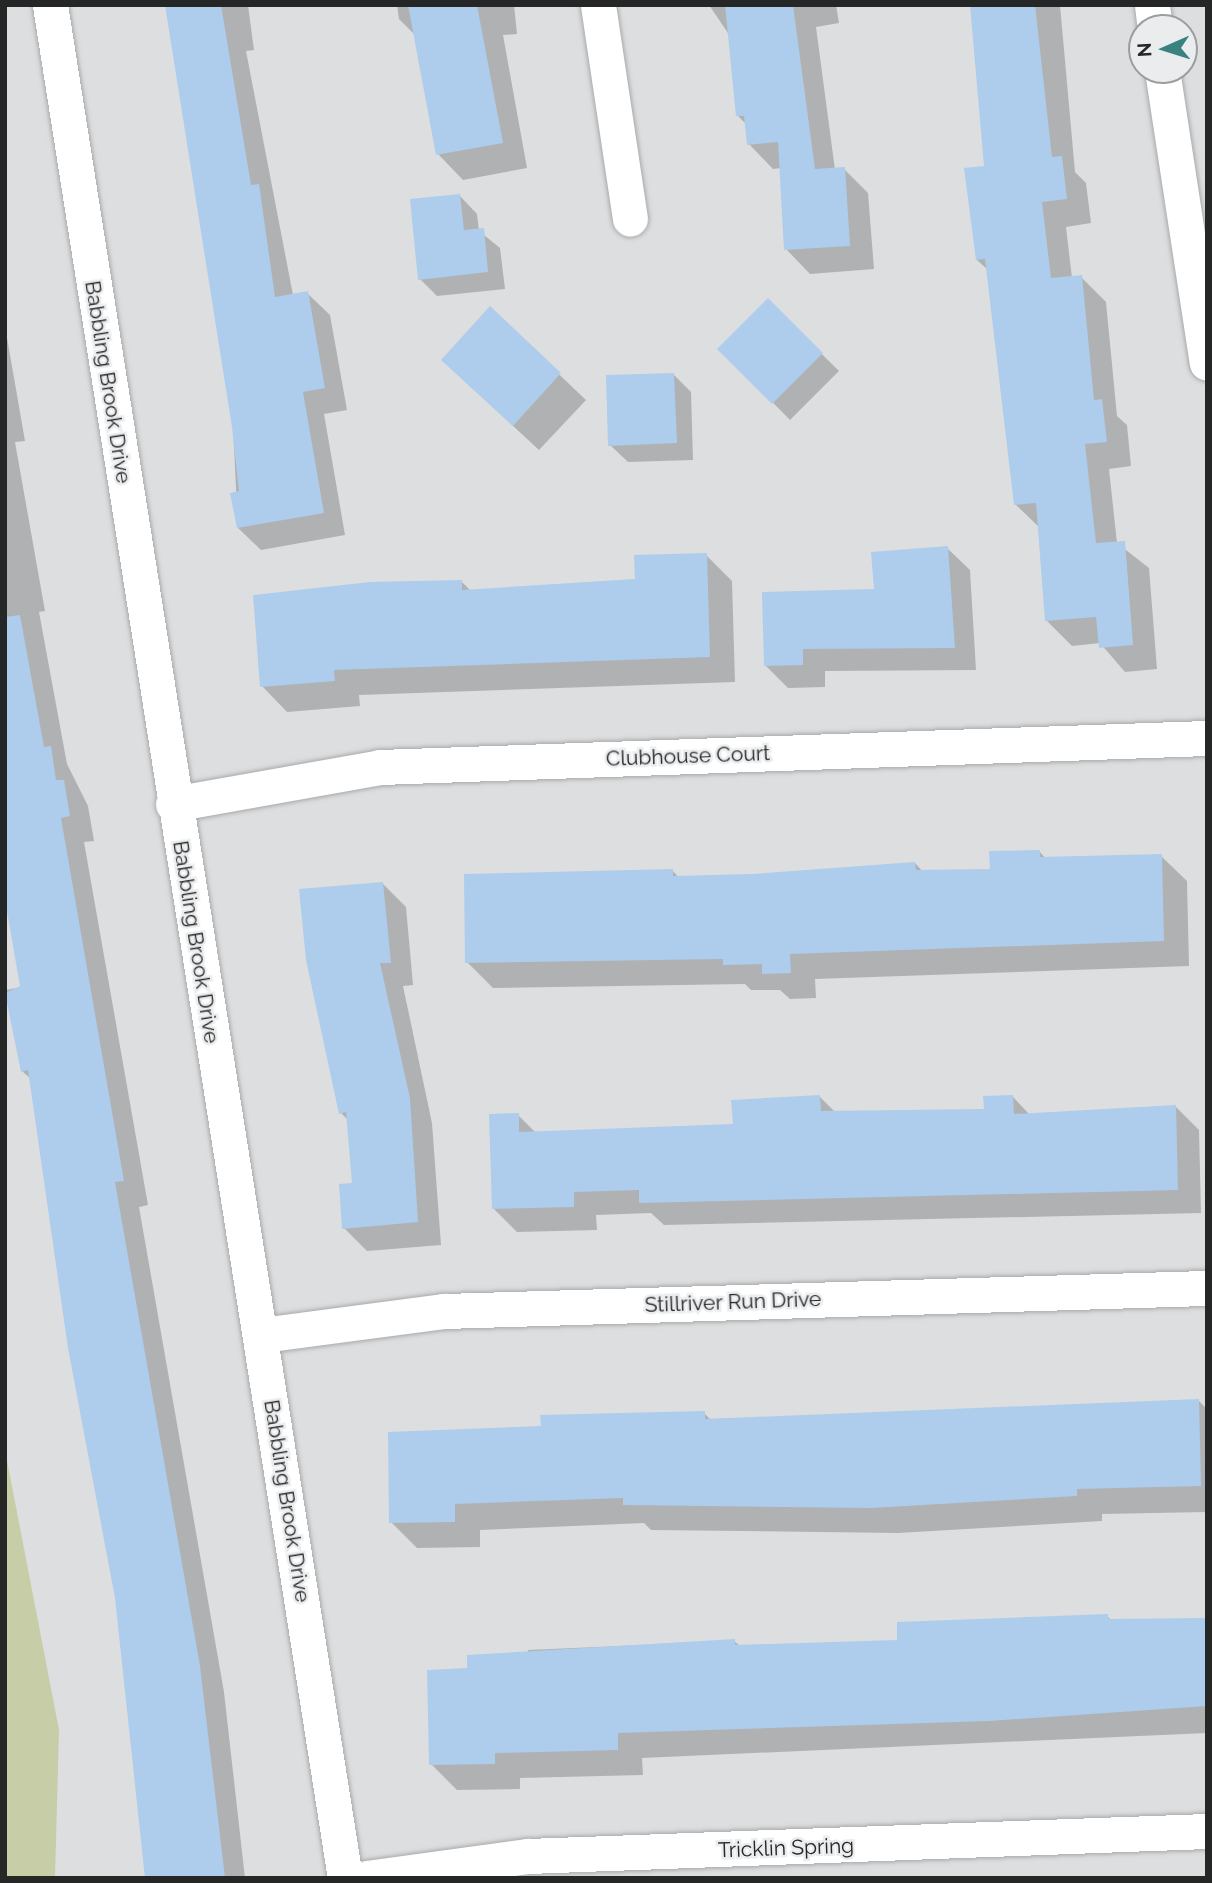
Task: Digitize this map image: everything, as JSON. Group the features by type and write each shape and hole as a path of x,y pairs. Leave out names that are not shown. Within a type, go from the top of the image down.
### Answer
{"street":[{"name":"Babbling Brook Drive","path":"50,5 173,804 261,1335 345,1878"},
{"path":"598,5 630,219"},
{"path":"1166,84 1192,177 1207,363"},
{"name":"Clubhouse Court","path":"173,804 380,767 1207,738"},
{"name":"Stillriver Run Drive","path":"261,1335 444,1311 1207,1288"},
{"name":"Tricklin Spring","path":"367,1878 528,1856 1207,1831"}],"green space":[{"path":"5,1450 59,1730 55,1878 5,1878"}],"building":[{"path":"165,5 221,5 251,185 259,184 275,297 308,291 325,388 303,392 324,513 237,528 230,493 239,491 232,427"},
{"path":"408,5 477,5 503,143 436,155"},
{"path":"725,5 793,5 815,169 845,167 850,246 784,250 778,142 747,145 744,116 736,116"},
{"path":"970,5 1035,5 1052,157 1062,156 1067,199 1042,202 1051,278 1082,275 1094,400 1102,399 1107,442 1085,444 1096,543 1125,541 1133,645 1099,648 1096,617 1045,621 1036,503 1014,505 985,259 976,260 964,168 984,166"},
{"path":"460,194 464,230 484,228 488,272 418,280 410,199"},
{"path":"768,298 823,353 772,404 717,349"},
{"path":"490,306 561,373 513,426 441,360"},
{"path":"674,373 677,443 608,446 606,375"},
{"path":"948,546 955,648 803,649 803,665 764,666 762,592 874,589 871,552"},
{"path":"707,553 710,657 334,670 335,681 260,687 253,595 370,582 462,580 462,590 635,579 634,555"},
{"path":"20,615 44,747 51,746 56,780 64,780 70,816 61,818 124,1181 115,1182 200,1666 225,1878 145,1878 115,1598 68,1348 28,1070 21,1072 5,993 20,986 5,900 5,617"},
{"path":"1040,850 1040,857 1162,854 1164,941 790,954 791,973 762,974 762,964 723,965 723,959 465,963 464,874 673,869 673,876 753,874 915,862 916,870 990,869 989,851"},
{"path":"383,882 391,963 380,963 410,1098 418,1222 342,1229 339,1184 352,1183 346,1112 339,1114 306,960 299,889"},
{"path":"820,1095 821,1111 984,1109 983,1096 1013,1095 1014,1114 1176,1105 1178,1190 639,1203 639,1190 574,1192 574,1207 492,1209 489,1114 519,1113 519,1132 733,1124 731,1100"},
{"path":"1199,1399 1201,1486 1077,1489 1077,1496 871,1508 623,1505 623,1498 455,1504 455,1522 389,1523 388,1432 541,1426 540,1415 705,1411 705,1419"},
{"path":"1108,1614 1108,1619 1207,1618 1207,1706 989,1721 618,1733 618,1750 495,1753 495,1764 429,1765 427,1670 467,1668 467,1655 735,1639 735,1645 897,1640 897,1622"}]}
